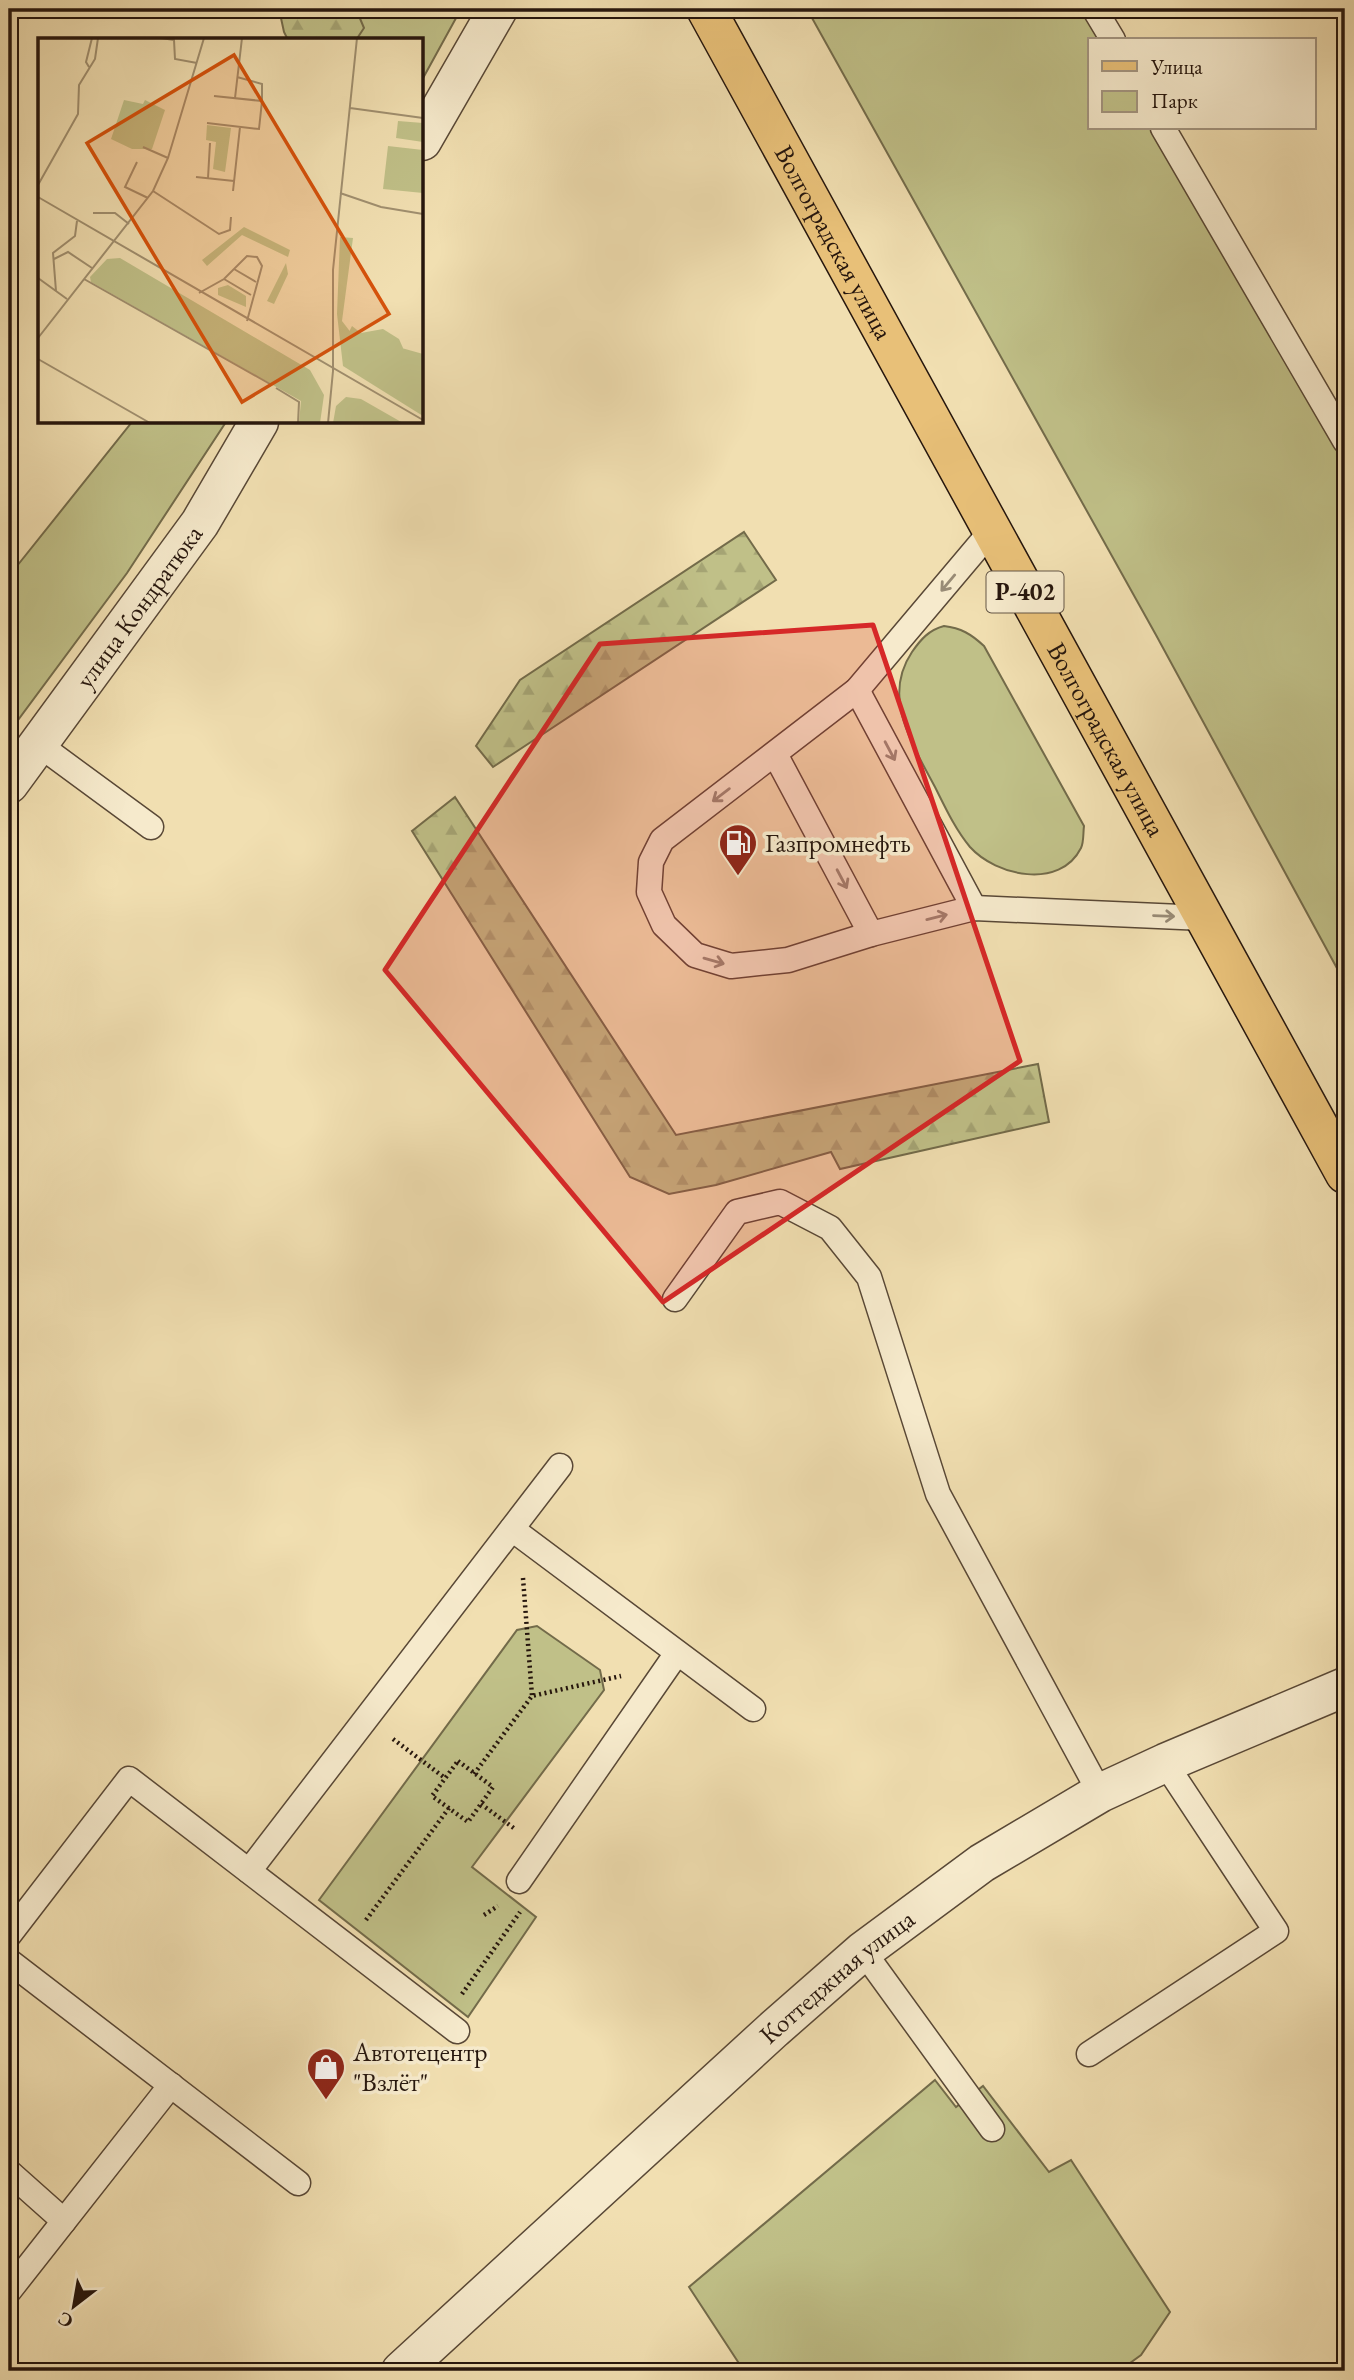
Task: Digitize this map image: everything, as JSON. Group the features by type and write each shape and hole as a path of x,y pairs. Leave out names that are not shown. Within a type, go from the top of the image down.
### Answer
{"main road":[{"name":"Волгоградская улица","path":"706,9 1345,1174"}],"street":[{"path":"424,138 498,9"},
{"name":"улица Кондратюка","path":"9,784 200,523 258,424"},
{"name":"Коттеджная улица","path":"401,2371 774,2029 863,1951 982,1863 1100,1793 1164,1763 1345,1687"}],"lane":[{"path":"1095,10 1112,38"},
{"path":"1164,130 1345,442"},
{"path":"992,530 857,690 663,840 651,862 649,892 664,925 695,955 731,965 788,960 871,934 974,908 1204,918"},
{"path":"857,690 974,908"},
{"path":"38,744 151,827"},
{"path":"775,754 871,934"},
{"path":"675,1299 737,1213 780,1202 830,1228 869,1277 938,1494 1100,1793"},
{"path":"249,1871 515,1532 560,1466"},
{"path":"515,1532 672,1660 753,1709"},
{"path":"519,1881 672,1660"},
{"path":"1089,2054 1276,1931 1164,1763"},
{"path":"9,1935 129,1779 450,2026"},
{"path":"863,1951 992,2129"},
{"path":"9,1961 298,2183"},
{"path":"9,2291 171,2085"},
{"path":"9,2172 64,2221"}],"path":[{"path":"515,1532 532,1696"},
{"path":"474,1774 532,1696 672,1660"},
{"path":"366,1719 445,1778"},
{"path":"458,1761 493,1787 468,1822 432,1796 445,1778 458,1761"},
{"path":"481,1804 542,1848"},
{"path":"347,1946 449,1808"},
{"path":"450,2026 523,1908 519,1881"}],"highlighted area":[{"path":"873,625 1020,1061 663,1302 385,970 600,644"}],"green space":[{"path":"279,9 356,9 364,28 357,38 287,38"},
{"path":"330,9 461,9 424,76 424,38 338,38"},
{"path":"807,9 1089,9 1106,38 1088,38 1088,130 1158,130 1345,460 1345,983 1156,635"},
{"path":"130,424 225,424 127,573 18,720 9,713 9,576"},
{"path":"744,532 776,580 493,767 476,746 520,680"},
{"path":"944,626 966,632 984,646 1084,826 1081,848 1071,861 1058,870 1044,874 1027,874 1011,871 981,857 970,847 955,825 910,738 900,704 899,687 903,669 922,639"},
{"path":"455,797 676,1135 1038,1064 1049,1122 840,1169 831,1152 716,1185 669,1194 630,1177 412,831"},
{"path":"537,1626 600,1670 604,1690 472,1867 536,1917 468,2017 319,1900 517,1630"},
{"path":"935,2080 956,2107 983,2086 1049,2172 1071,2160 1170,2312 1141,2355 1119,2371 744,2371 689,2287"}],"place":[{"name":"Газпромнефть","path":"738,877"},
{"name":"Автотецентр \"Взлёт\"","path":"326,2101"}]}
